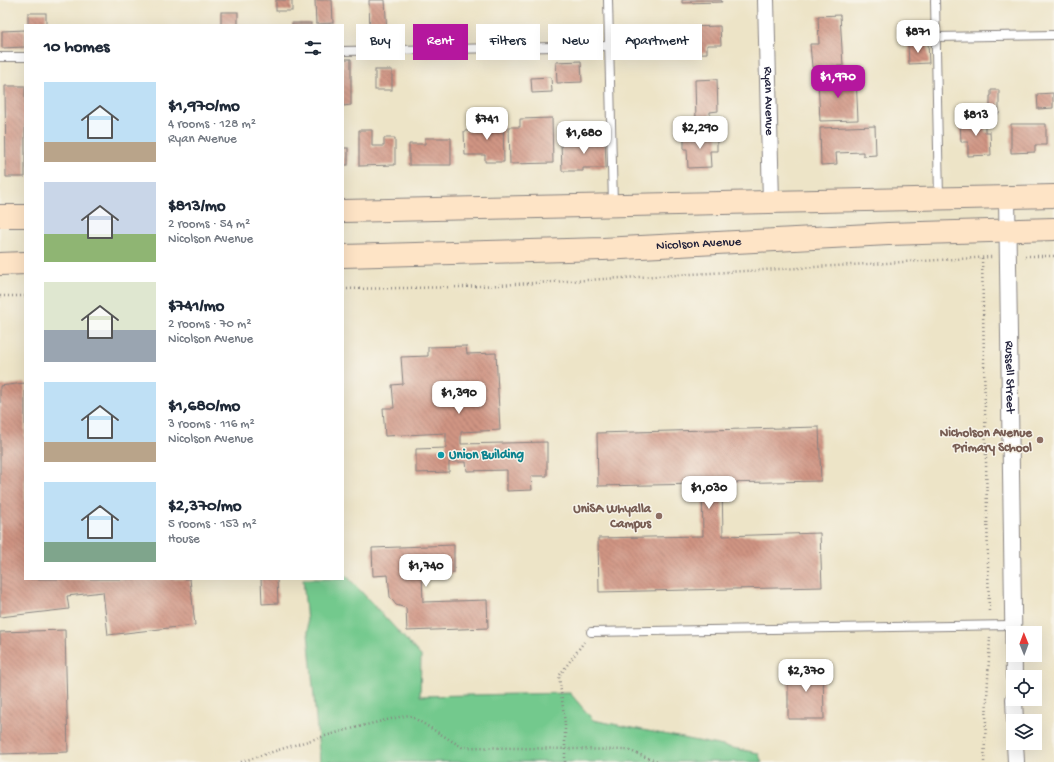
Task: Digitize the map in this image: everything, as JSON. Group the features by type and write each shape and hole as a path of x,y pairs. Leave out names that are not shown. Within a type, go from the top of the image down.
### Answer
{"main road":[{"path":"344,211 1054,196"},
{"path":"0,216 24,216"},
{"name":"Nicolson Avenue","path":"344,256 604,249 888,234 1054,229"},
{"path":"0,264 24,264"}],"street":[{"name":"Ryan Avenue","path":"766,0 771,202"},
{"name":"Russell Street","path":"1007,197 1014,670"},
{"path":"1015,750 1016,762"}],"lane":[{"path":"608,0 613,205"},
{"path":"935,0 939,199"},
{"path":"936,37 1054,35"},
{"path":"344,51 609,46"},
{"path":"0,57 24,57"},
{"path":"591,632 1012,625"}],"path":[{"path":"344,289 463,287 982,258 1054,256"},
{"path":"982,258 990,636 984,762"},
{"path":"0,296 24,296"},
{"path":"565,762 565,724 559,676 591,632"},
{"path":"241,762 289,746 363,725 409,715 462,747 628,750 658,762"}],"green space":[{"path":"344,573 421,656 420,696 570,693 593,720 758,753 762,762 320,762 303,580 344,580"}],"building":[{"path":"276,0 292,0 292,11 276,11"},
{"path":"315,0 332,0 333,23 316,24"},
{"path":"369,0 385,0 386,24 370,24"},
{"path":"682,0 721,0 722,2 682,3"},
{"path":"221,12 238,12 238,24 221,24"},
{"path":"28,13 46,13 46,24 28,24"},
{"path":"840,15 843,66 812,67 810,44 819,44 818,16"},
{"path":"292,23 311,23 311,24"},
{"path":"720,26 721,45 707,45 707,53 702,53 702,27"},
{"path":"24,30 24,47 2,48 2,31"},
{"path":"928,43 929,63 909,64 908,44"},
{"path":"344,59 351,59 351,105 344,106"},
{"path":"581,61 582,82 557,83 556,62"},
{"path":"375,70 392,70 392,90 375,90"},
{"path":"551,77 552,92 532,93 531,78"},
{"path":"856,77 858,120 820,121 818,78"},
{"path":"717,79 718,111 710,112 710,121 696,121 695,80"},
{"path":"5,86 24,86 24,177 6,177"},
{"path":"991,90 999,90 999,114 990,113"},
{"path":"1053,93 1053,108 1038,109 1037,94"},
{"path":"552,118 553,163 510,164 509,127 520,127 520,119"},
{"path":"503,119 504,162 485,162 485,155 465,155 464,131 481,131 481,120"},
{"path":"985,119 985,132 990,132 991,155 968,156 968,142 961,142 960,120"},
{"path":"1011,124 1046,124 1046,145 1035,145 1035,152 1011,153"},
{"path":"875,126 876,155 863,156 863,152 836,153 837,164 821,165 820,128"},
{"path":"359,130 372,130 372,146 384,146 384,138 395,138 395,165 359,166"},
{"path":"717,134 717,151 710,151 711,167 688,168 687,149 684,149 684,136"},
{"path":"595,136 605,136 606,168 583,168 583,171 562,171 561,143 595,142"},
{"path":"425,138 451,138 451,165 409,165 409,144 425,144"},
{"path":"344,148 348,148 348,165 344,165"},
{"path":"466,346 467,354 496,353 500,430 461,432 461,444 547,442 547,476 531,476 532,490 507,491 507,470 467,471 466,462 449,462 449,472 416,473 416,449 446,448 446,433 385,436 383,408 394,408 392,385 403,384 401,357 428,356 428,347"},
{"path":"24,383 24,580 190,580 195,625 108,635 103,592 67,596 69,609 0,617 0,386"},
{"path":"819,427 821,481 722,483 723,536 820,533 822,587 599,592 598,538 703,536 702,484 598,486 597,433"},
{"path":"454,545 454,573 422,574 423,602 487,600 488,628 407,631 406,608 396,605 390,597 388,575 373,576 372,548"},
{"path":"261,580 277,580 278,603 262,604"},
{"path":"65,630 68,752 0,754 0,632"},
{"path":"788,667 823,667 824,719 788,719"}],"place":[{"name":"Nicholson Avenue Primary School","path":"1040,440"},
{"name":"Union Building","path":"441,455"},
{"name":"UniSA Whyalla Campus","path":"659,516"}]}
